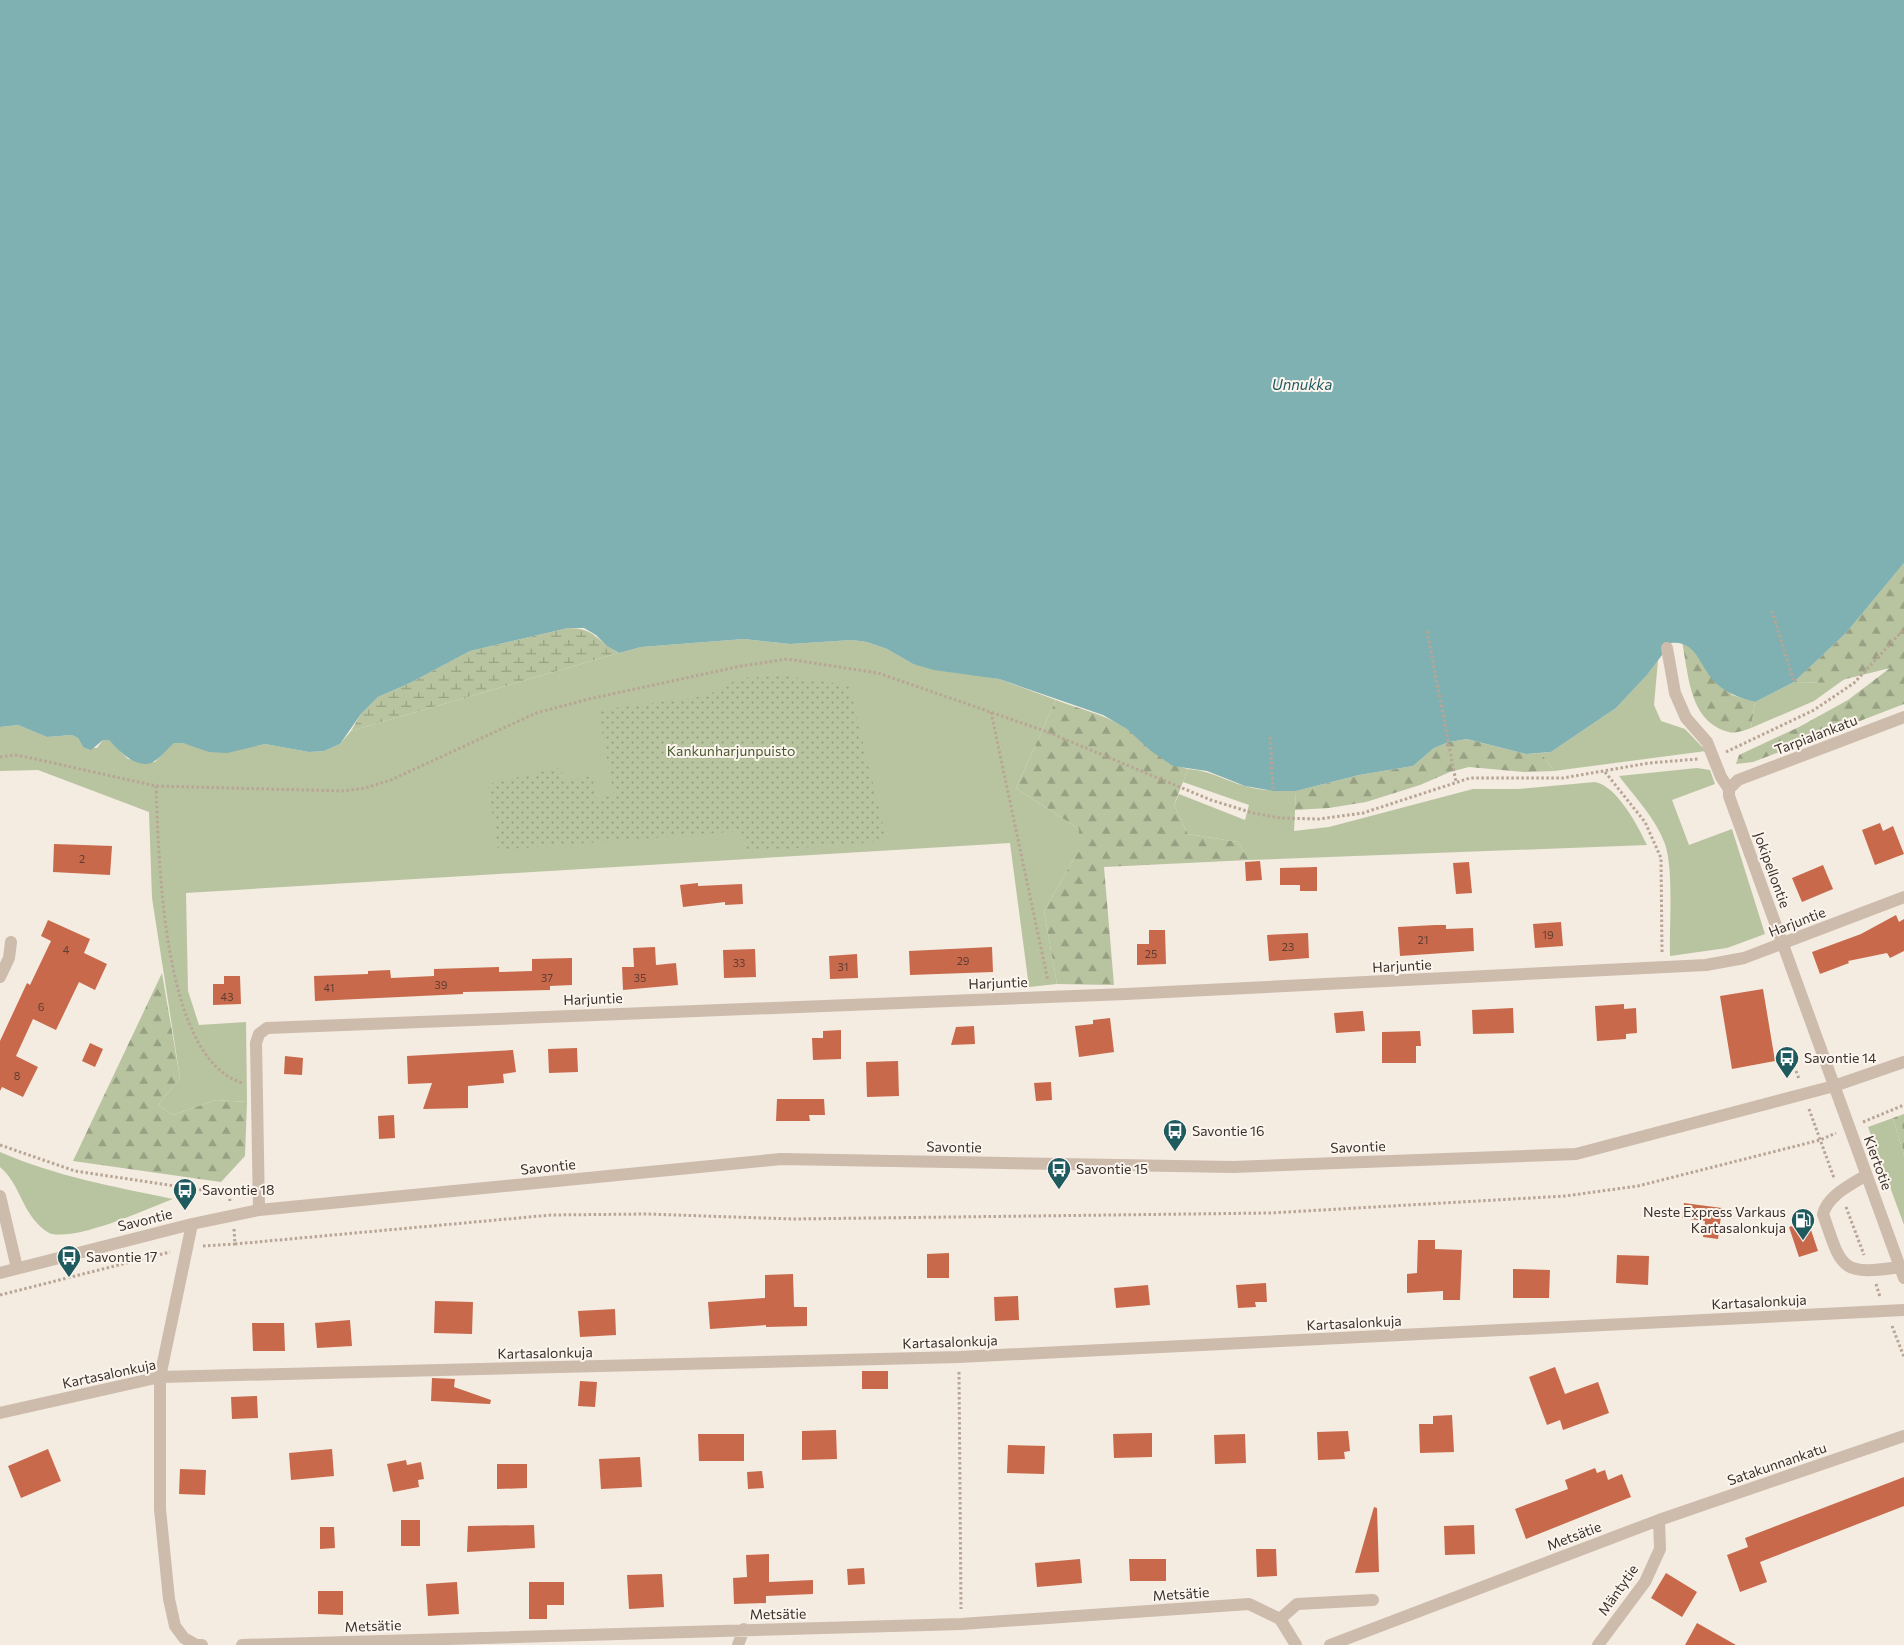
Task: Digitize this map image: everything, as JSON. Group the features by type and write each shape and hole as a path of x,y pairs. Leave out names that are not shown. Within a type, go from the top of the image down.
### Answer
{"street":[{"name":"Jokipellontie","path":"1667,648 1675,693 1686,718 1707,742 1722,777 1734,785 1729,796 1834,1086"},
{"name":"Tarpialankatu","path":"1734,785 1904,717"},
{"name":"Harjuntie","path":"259,1210 255,1086 256,1042 259,1034 267,1028 1051,996 1706,965 1744,958 1904,897"},
{"path":"0,977 9,958 11,942"},
{"name":"Savontie","path":"0,1273 233,1214 259,1210 781,1159 1233,1167 1576,1154 1803,1092 1834,1086 1904,1062"},
{"name":"Kiertotie","path":"1834,1086 1902,1272"},
{"path":"1866,1175 1830,1200 1823,1214 1838,1256 1847,1266 1857,1271 1902,1272"},
{"path":"0,1196 17,1268"},
{"path":"192,1224 160,1378 160,1510 168,1599 175,1626 184,1638 196,1645 202,1645"},
{"name":"Kartasalonkuja","path":"0,1413 160,1378 959,1357 1904,1310"},
{"name":"Satakunnankatu","path":"1659,1520 1904,1436"},
{"name":"Metsätie","path":"1330,1645 1659,1520"},
{"name":"Mäntytie","path":"1598,1645 1645,1582 1660,1550 1659,1520"},
{"path":"1296,1645 1280,1620 1297,1604 1373,1600"},
{"name":"Metsätie","path":"242,1645 961,1624 1249,1604 1280,1620"},
{"path":"738,1645 744,1629"}],"path":[{"path":"1772,611 1794,682"},
{"path":"0,757 15,755 156,786 343,791 365,788 391,780 536,713 589,699 741,666 787,659 878,673 1045,731 1211,800 1253,813 1280,818 1319,819 1363,812 1470,778 1563,778 1649,763 1715,758 1814,710 1838,694 1854,683 1904,629"},
{"path":"1427,631 1456,782"},
{"path":"991,712 1051,996"},
{"path":"1270,737 1273,791"},
{"path":"1605,772 1645,822 1661,858 1662,968"},
{"path":"156,786 160,878 170,957 182,1002 200,1046 218,1070 231,1079 255,1086"},
{"path":"1796,1071 1820,1140 1904,1357"},
{"path":"0,1295 188,1248 551,1215 646,1214 794,1219 1270,1213 1565,1196 1638,1186 1820,1140 1904,1105"},
{"path":"0,1145 75,1171 229,1194 233,1214 235,1244"},
{"path":"959,1357 961,1624"}],"green space":[{"path":"1904,563 1904,704 1753,762 1736,764 1739,755 1799,727 1848,700 1890,668 1830,683 1794,682 1846,633"},
{"path":"568,628 585,630 619,653 351,731 361,714 378,697 410,683 470,651"},
{"name":"Kankunharjunpuisto","path":"744,639 790,644 852,640 867,642 887,649 913,664 999,679 1056,700 1016,788 1079,829 1079,850 1044,911 1057,984 1029,987 1010,843 186,893 188,991 199,1025 246,1022 247,1102 216,1100 173,1115 158,1105 180,1078 152,898 149,812 38,770 0,771 0,727 18,725 47,737 72,735 78,738 83,747 97,748 103,740 109,740 128,759 155,762 173,743 183,743 227,752 265,744 309,752 324,751 340,744 351,731 641,647"},
{"path":"1682,642 1691,647 1732,695 1755,702 1751,728 1729,732 1716,727 1706,718 1698,708 1693,696"},
{"path":"1658,660 1654,705 1661,721 1685,729 1706,751 1554,771 1541,753 1551,752 1616,708 1647,675"},
{"path":"785,676 849,685 887,841 748,852 741,831 498,850 488,784 558,768 568,780 592,776 597,799 614,795 598,710 706,696 740,678"},
{"path":"1846,678 1814,701 1751,728 1755,702 1794,682 1830,683"},
{"path":"1056,700 1116,722 1133,733 1160,757 1177,766 1188,769 1174,805 1188,834 1238,842 1249,860 1104,867 1114,985 1057,984 1044,911 1079,850 1079,829 1016,788"},
{"path":"1467,739 1526,754 1541,753 1554,771 1524,772 1469,767 1366,802 1329,808 1295,810 1296,791 1359,775 1413,766 1434,748 1449,742"},
{"path":"1697,768 1710,770 1715,784 1672,800 1689,845 1732,829 1765,934 1727,948 1670,956 1670,883 1668,855 1665,844 1651,817 1619,776"},
{"path":"1188,769 1211,774 1251,788 1296,791 1294,831 1329,827 1473,789 1518,789 1595,782 1603,785 1619,799 1647,845 1249,860 1238,842 1188,834 1174,805 1179,794 1245,820 1249,805 1183,782"},
{"path":"162,973 180,1078 158,1105 173,1115 216,1100 247,1102 245,1156 221,1182 73,1161"},
{"path":"1904,1114 1904,1155 1893,1118"},
{"path":"1893,1118 1904,1155 1904,1225 1868,1127"},
{"path":"0,1152 64,1174 173,1199 96,1228 65,1234 52,1234 38,1225 11,1180 0,1167"}],"water":[{"name":"Unnukka","path":"0,0 1904,0 1904,563 1846,633 1794,682 1755,702 1735,695 1721,687 1711,678 1693,650 1680,643 1671,643 1647,675 1616,708 1551,752 1526,754 1467,739 1449,742 1434,748 1413,766 1359,775 1296,791 1273,791 1245,786 1207,771 1173,766 1151,751 1127,729 1103,715 999,679 934,670 913,664 887,649 867,642 852,640 790,644 744,639 641,647 619,653 584,628 568,628 470,651 410,683 378,697 361,714 340,744 324,751 309,752 265,744 227,753 209,752 183,743 174,743 156,760 143,764 124,755 109,740 103,740 91,750 83,747 78,738 72,735 47,737 18,725 0,727"}],"building":[{"path":"1880,823 1883,831 1893,826 1904,854 1875,865 1862,830"},
{"path":"54,844 112,846 110,875 53,872"},
{"path":"1260,861 1262,880 1246,881 1245,862"},
{"path":"1469,862 1472,893 1456,894 1453,863"},
{"path":"1823,865 1833,889 1802,902 1792,878"},
{"path":"1317,867 1317,891 1300,891 1300,885 1280,885 1280,868"},
{"path":"698,883 698,886 742,884 743,904 725,905 725,902 683,907 680,885"},
{"path":"1896,915 1899,922 1904,919 1904,951 1890,958 1887,953 1848,961 1849,963 1820,974 1812,952 1861,934"},
{"path":"48,920 90,939 84,953 107,964 95,990 79,982 56,1030 33,1019 16,1056 38,1067 23,1097 2,1087 0,1091 0,1041 27,983 30,985 51,941 41,936"},
{"path":"1561,922 1563,946 1535,948 1533,924"},
{"path":"1446,925 1446,929 1473,928 1474,951 1400,956 1398,927"},
{"path":"1149,930 1165,930 1166,964 1137,965 1137,944 1149,944"},
{"path":"1308,933 1309,958 1269,961 1267,935"},
{"path":"655,947 656,965 676,963 678,985 623,990 622,967 634,967 633,948"},
{"path":"992,947 993,972 910,975 909,951"},
{"path":"755,949 756,977 724,978 723,950"},
{"path":"857,954 858,978 830,979 829,956"},
{"path":"572,958 572,985 550,986 550,990 463,992 463,994 315,1001 314,976 368,974 368,971 390,970 391,978 434,976 434,969 499,967 499,972 532,971 532,959"},
{"path":"224,976 240,976 241,1004 213,1005 213,984 224,984"},
{"path":"1763,989 1775,1061 1732,1069 1720,996"},
{"path":"1624,1004 1624,1009 1636,1008 1637,1033 1626,1034 1626,1039 1597,1041 1595,1006"},
{"path":"1513,1008 1514,1033 1473,1034 1472,1010"},
{"path":"1363,1011 1365,1031 1336,1033 1334,1013"},
{"path":"1110,1018 1114,1052 1079,1057 1075,1026 1093,1024 1093,1020"},
{"path":"974,1026 975,1044 951,1045 956,1027"},
{"path":"841,1030 841,1059 813,1060 812,1038 823,1038 823,1031"},
{"path":"1420,1031 1421,1046 1416,1046 1416,1063 1382,1063 1382,1032"},
{"path":"90,1043 103,1049 95,1067 82,1061"},
{"path":"577,1048 578,1072 549,1073 548,1049"},
{"path":"513,1050 516,1072 503,1074 504,1083 468,1086 468,1108 423,1109 432,1083 408,1084 407,1056"},
{"path":"285,1056 303,1058 302,1075 284,1074"},
{"path":"898,1061 899,1096 867,1097 866,1062"},
{"path":"1051,1082 1052,1100 1036,1101 1034,1083"},
{"path":"777,1099 824,1099 825,1115 809,1115 810,1121 776,1121"},
{"path":"394,1115 395,1138 379,1139 378,1116"},
{"path":"1684,1203 1722,1208 1718,1239 1703,1237 1705,1221 1682,1218"},
{"path":"1808,1221 1818,1251 1799,1257 1789,1227"},
{"path":"1418,1240 1435,1240 1435,1249 1462,1250 1460,1300 1443,1300 1443,1291 1407,1293 1407,1274 1417,1273"},
{"path":"949,1253 949,1278 927,1278 927,1254"},
{"path":"1617,1255 1649,1256 1648,1285 1616,1283"},
{"path":"1513,1269 1550,1270 1549,1298 1513,1298"},
{"path":"793,1274 794,1307 807,1307 807,1326 766,1327 766,1325 710,1329 708,1302 765,1298 765,1275"},
{"path":"1266,1283 1267,1302 1255,1302 1256,1307 1238,1308 1236,1285"},
{"path":"1148,1285 1150,1305 1116,1308 1114,1288"},
{"path":"1018,1296 1019,1320 995,1321 994,1297"},
{"path":"435,1301 473,1302 472,1334 434,1333"},
{"path":"615,1309 616,1335 580,1337 578,1311"},
{"path":"350,1320 352,1346 317,1348 315,1323"},
{"path":"252,1323 284,1323 285,1351 253,1351"},
{"path":"1555,1367 1565,1394 1598,1382 1609,1413 1563,1430 1560,1420 1547,1425 1529,1377"},
{"path":"862,1371 888,1371 888,1389 862,1389"},
{"path":"432,1378 455,1379 454,1387 491,1400 490,1404 431,1401"},
{"path":"580,1381 597,1382 595,1407 578,1406"},
{"path":"257,1396 258,1418 232,1419 231,1397"},
{"path":"1452,1415 1454,1452 1420,1453 1419,1424 1433,1424 1433,1416"},
{"path":"836,1430 837,1459 802,1460 802,1431"},
{"path":"1348,1431 1350,1451 1344,1452 1345,1459 1318,1460 1317,1432"},
{"path":"1152,1433 1152,1457 1114,1458 1113,1434"},
{"path":"698,1434 744,1434 744,1461 699,1461"},
{"path":"1245,1434 1246,1463 1215,1464 1214,1435"},
{"path":"1008,1445 1045,1446 1044,1474 1007,1473"},
{"path":"48,1449 61,1481 21,1498 8,1466"},
{"path":"332,1449 334,1476 291,1480 289,1453"},
{"path":"640,1457 642,1487 601,1489 599,1459"},
{"path":"406,1460 407,1465 421,1462 424,1479 418,1480 419,1487 393,1492 387,1464"},
{"path":"497,1464 527,1464 527,1488 497,1489"},
{"path":"1595,1468 1597,1473 1605,1470 1608,1480 1622,1474 1631,1497 1526,1539 1515,1509 1568,1489 1565,1480"},
{"path":"180,1469 206,1470 205,1495 179,1494"},
{"path":"762,1471 764,1488 748,1489 747,1472"},
{"path":"1904,1477 1904,1506 1760,1562 1767,1582 1740,1592 1727,1555 1748,1547 1745,1538"},
{"path":"1374,1507 1377,1508 1379,1572 1355,1573"},
{"path":"401,1520 420,1520 420,1546 401,1546"},
{"path":"534,1525 535,1548 467,1552 468,1526"},
{"path":"1474,1525 1475,1554 1445,1555 1444,1526"},
{"path":"320,1527 334,1527 335,1548 320,1549"},
{"path":"1256,1549 1276,1549 1277,1576 1257,1577"},
{"path":"769,1554 769,1582 813,1580 813,1594 766,1596 766,1603 734,1604 733,1578 747,1577 746,1555"},
{"path":"1080,1559 1082,1583 1037,1587 1035,1563"},
{"path":"1129,1559 1166,1559 1166,1581 1130,1581"},
{"path":"864,1568 865,1584 848,1585 847,1569"},
{"path":"1666,1573 1697,1592 1682,1617 1651,1598"},
{"path":"662,1574 664,1607 629,1609 627,1575"},
{"path":"457,1582 459,1614 428,1616 426,1584"},
{"path":"529,1582 564,1582 564,1605 547,1605 547,1619 529,1619"},
{"path":"318,1591 343,1591 343,1615 318,1614"},
{"path":"1697,1623 1736,1645 1685,1645"}],"place":[{"name":"Savontie 14","path":"1787,1079"},
{"name":"Savontie 16","path":"1175,1152"},
{"name":"Savontie 15","path":"1059,1190"},
{"name":"Savontie 18","path":"185,1211"},
{"name":"Neste Express Varkaus Kartasalonkuja","path":"1803,1241"},
{"name":"Savontie 17","path":"69,1278"}]}
